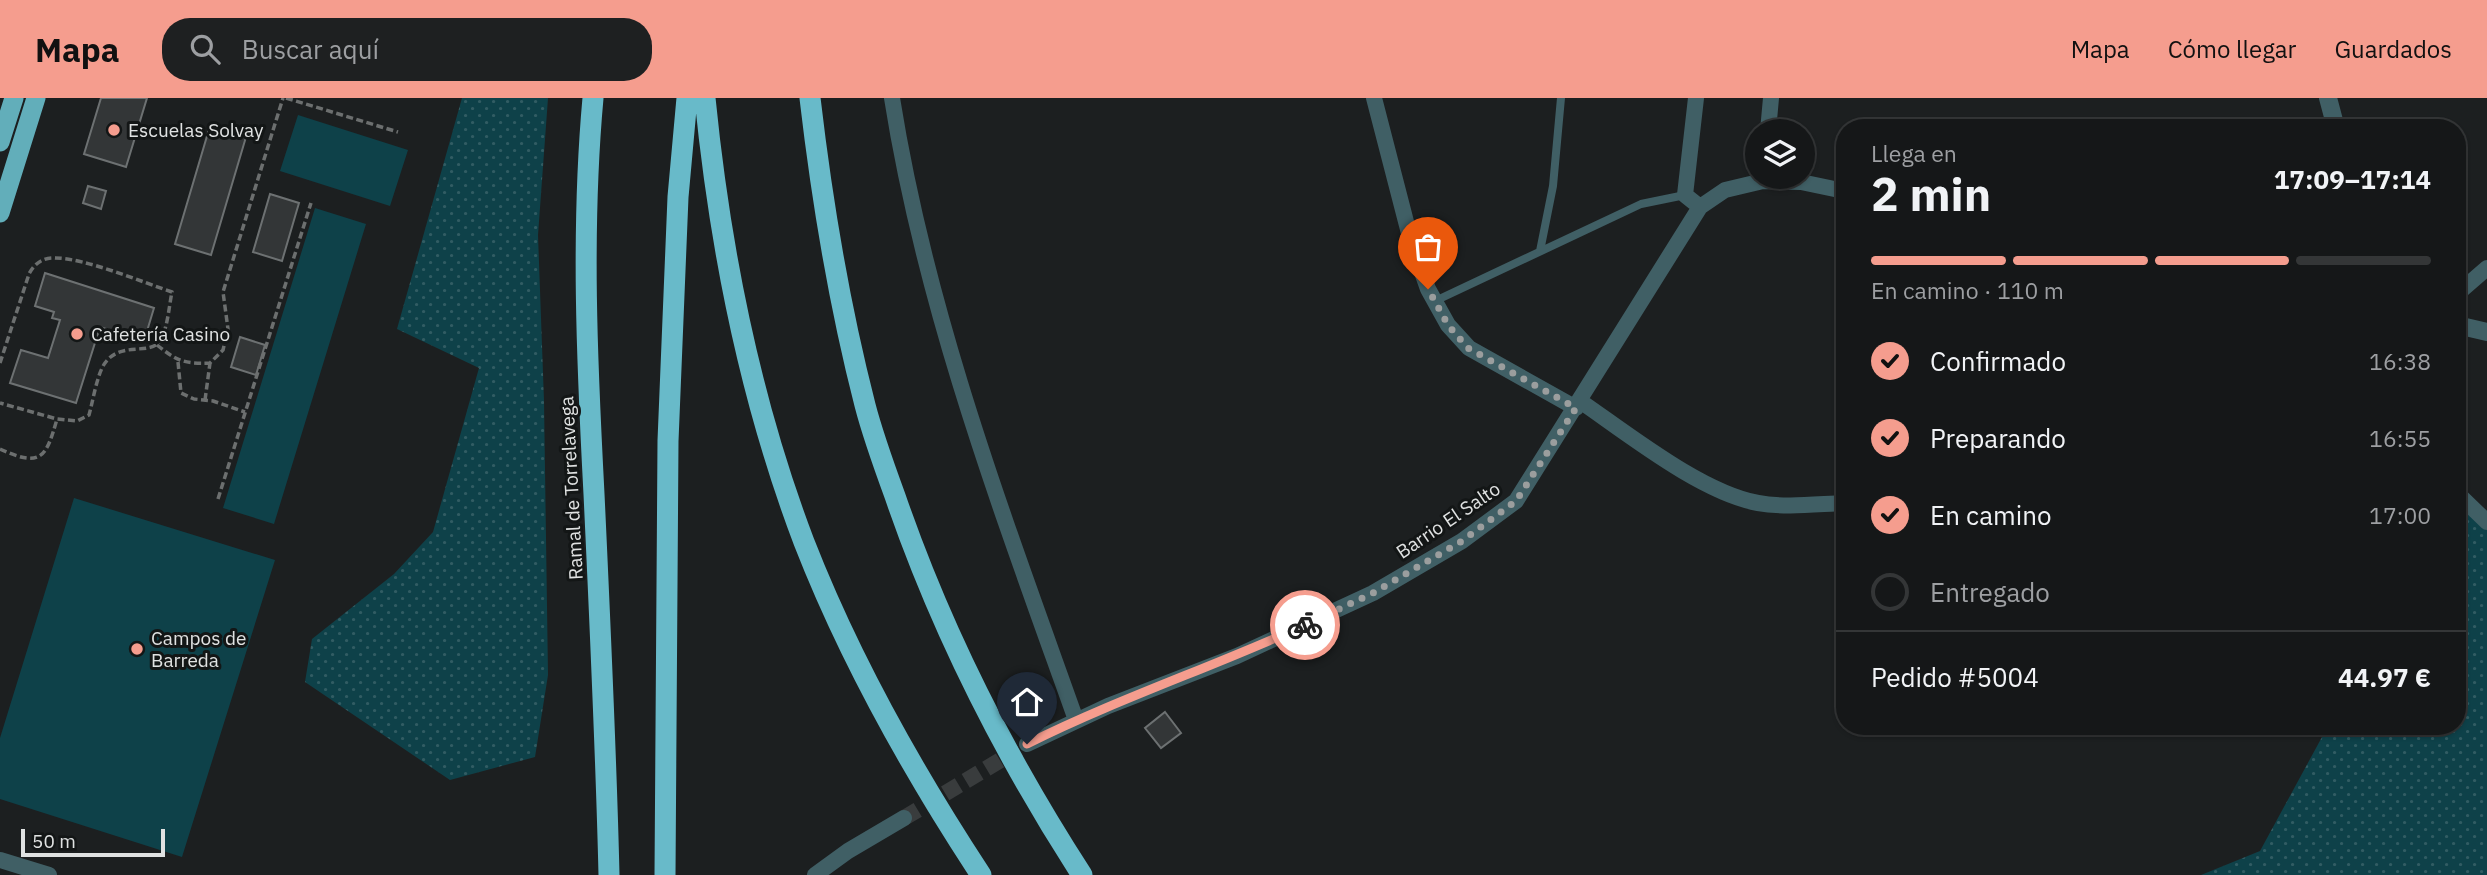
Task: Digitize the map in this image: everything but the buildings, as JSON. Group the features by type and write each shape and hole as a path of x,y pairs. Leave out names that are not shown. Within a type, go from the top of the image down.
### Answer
{"highway":[{"path":"0,142 14,98"},
{"path":"0,213 36,98"},
{"name":"Ramal de Torrelavega","path":"593,98 588,174 586,294 609,875"},
{"path":"665,875 668,441 678,197 687,98"},
{"path":"705,98 718,206 732,286 774,455 804,541 830,603 884,715 981,875"},
{"path":"810,98 831,248 849,340 866,408 912,547 959,659 1022,778 1082,875"}],"street":[{"path":"892,98 900,148 936,303 976,439 1076,720"},
{"path":"1374,98 1411,241 1435,301 1448,325 1468,348 1578,405 1700,482 1729,495 1758,503 1836,503"},
{"path":"1696,98 1685,195 1700,207"},
{"path":"1769,119 1771,98"},
{"path":"2328,98 2334,119"},
{"name":"Barrio El Salto","path":"1027,744 1076,720 1237,656 1373,593 1462,541 1516,501 1700,207 1725,190 1745,184"},
{"name":"Barrio El Salto","path":"1815,185 1836,189"},
{"path":"2466,286 2487,268"},
{"path":"2466,327 2487,332"},
{"path":"2466,502 2487,522"},
{"path":"816,875 848,851 904,818"},
{"path":"0,860 49,875"}],"lane":[{"path":"1539,251 1553,186 1561,98"},
{"path":"1435,301 1641,204 1685,195"}],"path":[{"path":"205,400 210,363 223,350 228,329 223,292 284,98 398,132"},
{"path":"218,499 311,203"},
{"path":"0,363 29,274 33,266 42,260 54,257 82,262 172,292 161,341 152,348 122,350 110,357 103,365 89,415 77,421 57,419 0,403"},
{"path":"157,345 178,361 210,363"},
{"path":"178,361 181,394 245,412"},
{"path":"0,449 28,459 41,456 49,447 57,419"}],"shaded area":[{"path":"462,98 548,98 538,235 544,401 548,675 535,757 450,780 305,682 312,639 394,574 433,532 479,368 397,329"},
{"path":"298,115 408,150 390,206 280,171"},
{"path":"315,208 366,224 274,524 223,508"},
{"name":"Campos de Barreda","path":"74,498 275,560 182,857 0,799 0,738"},
{"path":"2466,504 2487,530 2487,875 2201,875 2260,851 2323,735 2466,735"}],"tunnel":[{"path":"904,818 1019,749"}],"way so far":[{"path":"1305,625 1373,593 1462,541 1516,501 1576,408 1468,348 1448,325 1428,289"}],"place":[{"name":"Escuelas Solvay","path":"114,130"},
{"name":"Cafetería Casino","path":"77,334"},
{"name":"Campos de Barreda","path":"137,649"}],"route":[{"path":"1027,744 1108,706 1237,656 1305,625"}]}
